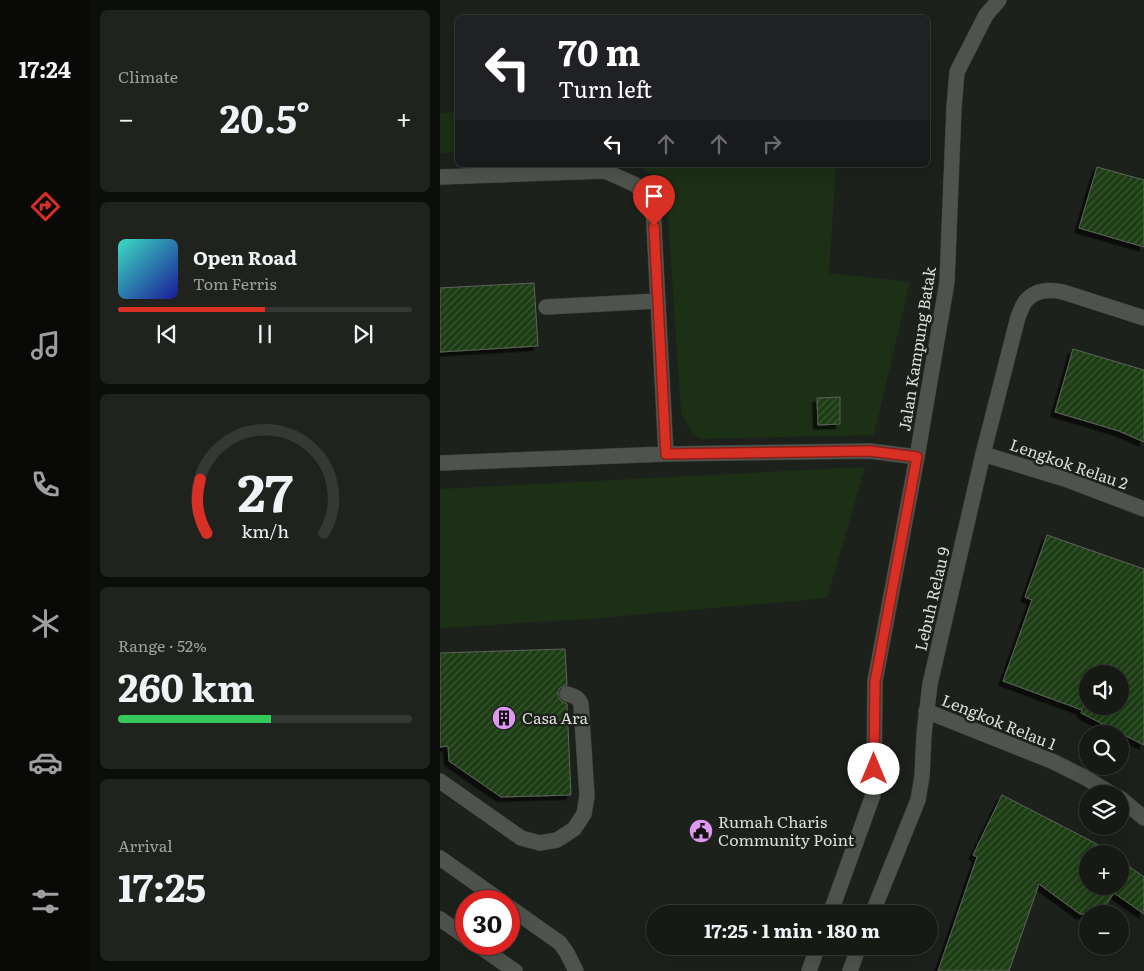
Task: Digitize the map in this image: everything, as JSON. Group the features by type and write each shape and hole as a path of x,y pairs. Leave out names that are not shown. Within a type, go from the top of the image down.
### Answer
{"street":[{"name":"Jalan Kampung Batak","path":"833,905 873,795 875,682 947,282 957,72 986,15 999,0"},
{"path":"440,177 605,171 636,185 653,207 666,454"},
{"name":"Lebuh Relau 9","path":"876,905 918,800 922,776 926,711 930,684 983,454 1018,317 1025,302 1033,294 1053,290 1144,318"},
{"path":"546,307 658,301"},
{"path":"440,463 666,454 870,451 917,457"},
{"name":"Lengkok Relau 2","path":"983,454 1065,479 1144,509"},
{"path":"440,781 521,838 540,843 557,840 574,829 584,814 587,796 581,704 578,698 567,694"},
{"name":"Lengkok Relau 1","path":"926,711 1054,762 1097,785"},
{"path":"1129,806 1144,818"},
{"path":"440,858 485,890"},
{"path":"520,915 560,944 576,971"},
{"path":"440,919 455,929"},
{"path":"492,955 515,971"},
{"path":"809,971 815,955"},
{"path":"850,971 856,955"}],"green space":[{"path":"455,112 455,152 440,153 440,113"},
{"path":"640,167 836,167 829,273 910,282 874,435 701,439 691,431 681,413 667,199 650,173"},
{"path":"865,467 827,598 588,619 440,628 440,489"}],"building":[{"path":"1097,167 1144,180 1144,247 1079,228"},
{"path":"534,283 538,346 440,352 440,288"},
{"path":"1073,349 1144,370 1144,442 1119,431 1055,412"},
{"path":"840,397 840,424 818,425 817,398"},
{"path":"1047,535 1144,569 1144,745 1129,737 1129,725 1105,725 1085,715 1129,715 1129,665 1079,665 1079,709 1003,681 1032,600 1025,597"},
{"name":"Casa Ara","path":"565,649 567,685 560,688 558,696 561,701 567,704 571,795 501,797 449,761 448,746 440,747 440,653"},
{"path":"1002,795 1098,845 1079,845 1079,895 1113,895 1106,905 1079,905 1079,913 1039,884 1009,971 938,971 977,857 973,855"},
{"path":"1129,866 1144,877 1144,914 1117,895 1129,895"}],"place":[{"name":"Casa Ara","path":"504,718"},
{"name":"Rumah Charis Community Point","path":"701,831"}],"route":[{"path":"654,226 666,454 870,451 917,457 875,682 874,769"}]}
